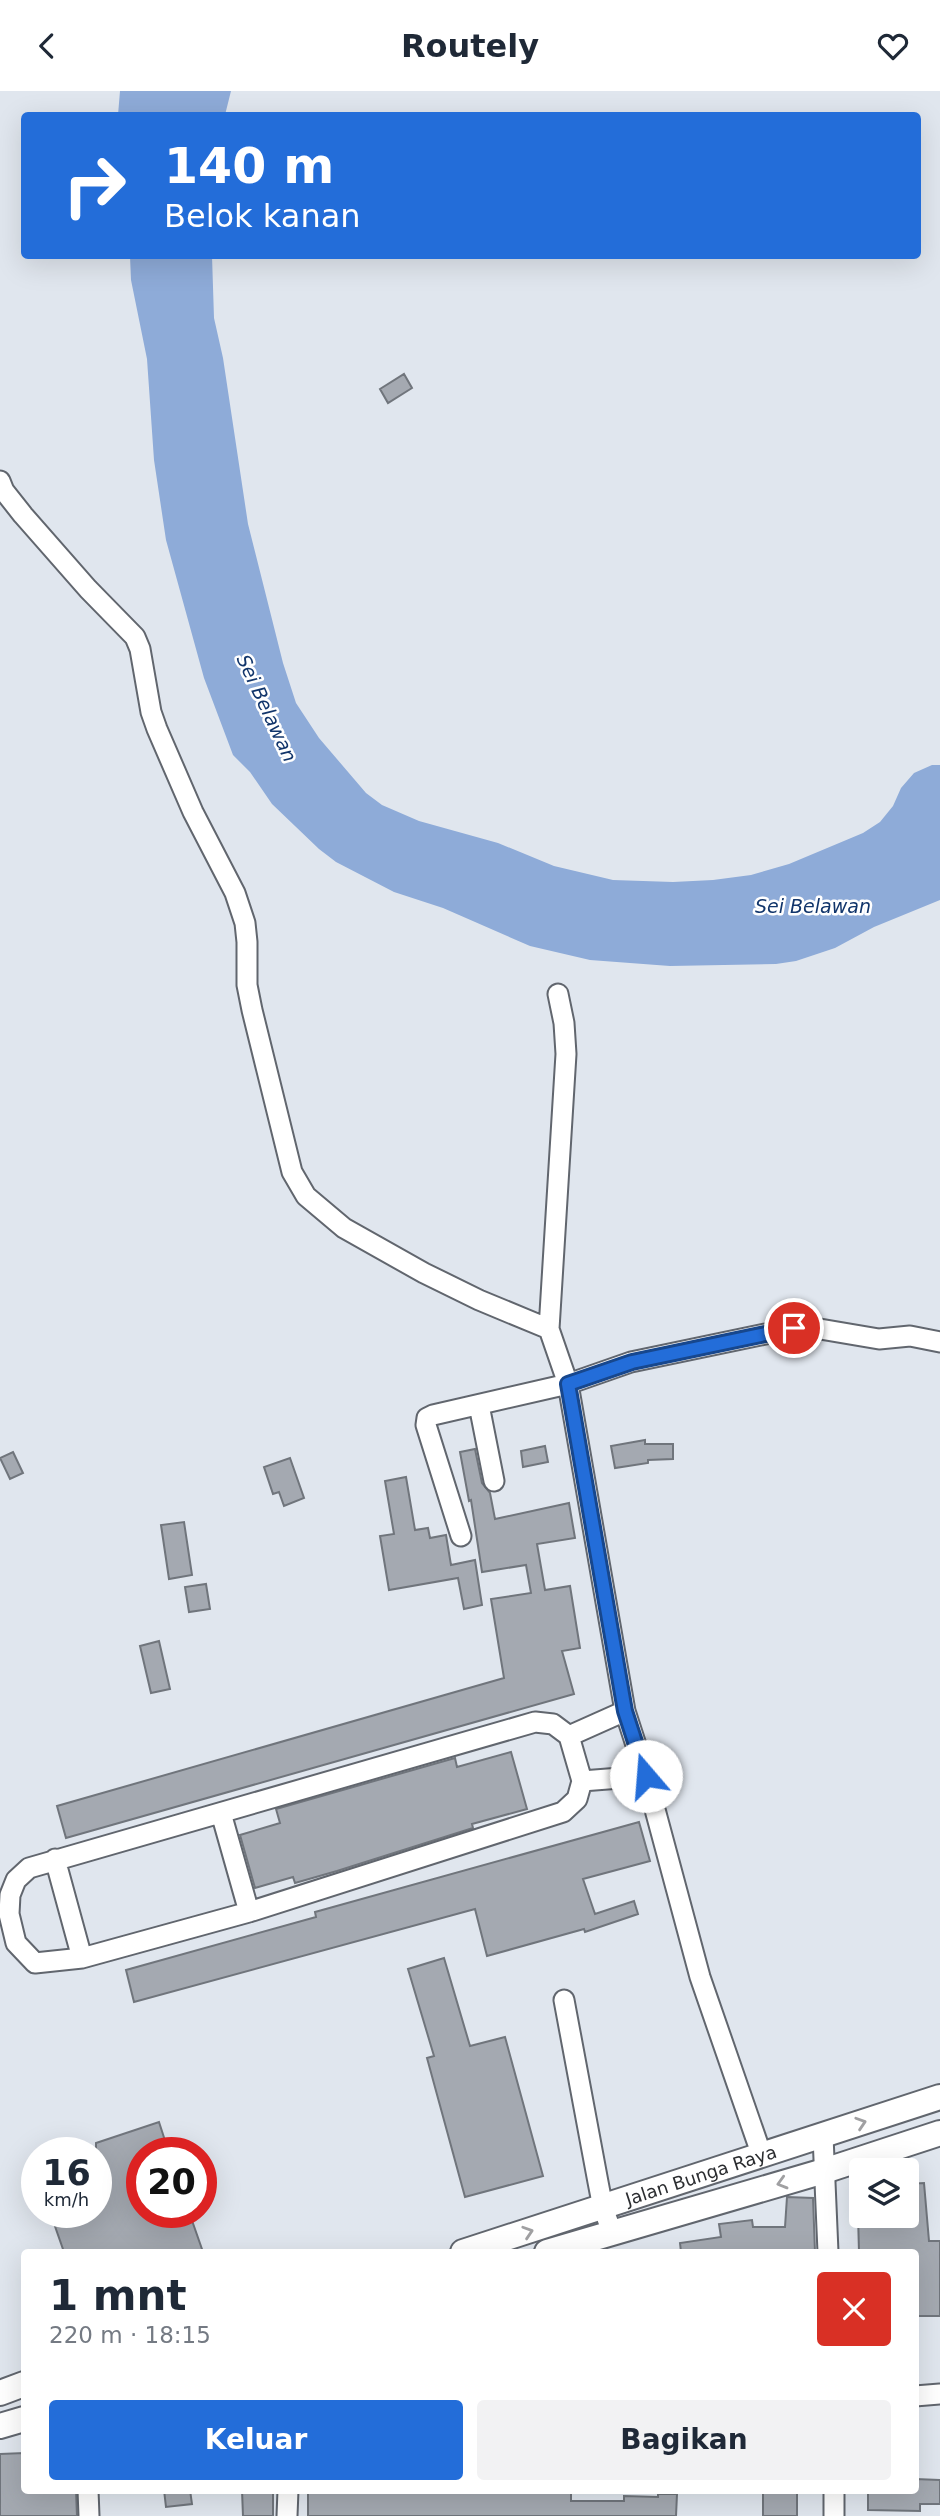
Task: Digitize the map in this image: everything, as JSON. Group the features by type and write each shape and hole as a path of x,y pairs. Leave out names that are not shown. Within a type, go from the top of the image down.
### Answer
{"main road":[{"name":"Jalan Bunga Raya","path":"473,2249 940,2097"},
{"name":"Jalan Bunga Raya","path":"557,2249 824,2171 940,2133"},
{"path":"0,2393 21,2385"},
{"path":"0,2426 21,2420"}],"street":[{"path":"0,481 4,491 23,515 88,589 135,637 157,729 193,812 235,893 245,923 247,985 252,1010 292,1172 306,1196 344,1229 377,1249 480,1300 549,1329"},
{"path":"558,994 564,1023 566,1054 549,1329 568,1384 625,1711 646,1776 700,1977 762,2155"},
{"path":"461,1536 426,1425 427,1418 433,1415 568,1384 632,1362 794,1328 820,1329 879,1339 911,1336 940,1342"},
{"path":"478,1405 494,1481"},
{"path":"569,1736 625,1711"},
{"path":"535,1722 553,1724 569,1736 582,1781 577,1799 563,1812 249,1912 82,1958 35,1962 16,1943 9,1914 10,1895 16,1880 29,1868 535,1722"},
{"path":"582,1781 646,1776"},
{"path":"221,1813 249,1912"},
{"path":"55,1860 82,1958"},
{"path":"564,2000 603,2208 612,2232"},
{"path":"823,2136 828,2249"},
{"path":"919,2396 940,2394"},
{"path":"88,2494 89,2516"},
{"path":"287,2516 288,2494"},
{"path":"834,2494 834,2516"}],"water":[{"path":"120,91 231,91 226,112 118,112"},
{"name":"Sei Belawan","path":"130,259 212,259 214,318 223,358 248,524 283,663 296,703 319,738 366,793 382,805 419,821 498,843 554,866 613,880 673,882 751,875 789,864 863,833 880,822 893,806 901,788 914,773 932,765 940,765 940,900 874,927 835,948 796,961 776,964 670,966 590,960 530,946 443,908 394,892 336,862 319,849 272,804 250,772 233,755 204,678 166,540 154,460 147,359 131,280"}],"building":[{"path":"404,374 412,388 388,403 380,389"},
{"path":"645,1440 645,1444 673,1444 673,1459 648,1460 648,1463 615,1468 611,1446"},
{"path":"545,1446 548,1462 523,1467 521,1451"},
{"path":"475,1449 482,1483 490,1493 495,1519 569,1503 575,1538 537,1544 545,1590 570,1586 580,1648 562,1651 574,1694 66,1838 57,1806 504,1678 491,1599 531,1593 526,1565 482,1572 471,1500 469,1501 460,1452"},
{"path":"13,1452 23,1473 10,1479 0,1458"},
{"path":"290,1458 304,1498 284,1506 279,1492 273,1494 264,1467"},
{"path":"406,1477 415,1530 428,1528 430,1538 446,1535 451,1565 475,1560 482,1605 464,1609 458,1578 389,1590 380,1536 394,1534 385,1481"},
{"path":"184,1522 192,1575 169,1579 161,1525"},
{"path":"206,1584 210,1609 189,1612 185,1587"},
{"path":"159,1641 170,1689 151,1693 140,1646"},
{"path":"511,1752 527,1809 472,1824 473,1828 337,1871 295,1883 293,1877 255,1888 240,1835 280,1823 276,1809 455,1758 457,1767"},
{"path":"639,1822 650,1861 583,1879 595,1914 634,1901 638,1914 585,1932 584,1929 487,1956 475,1909 134,2002 126,1970 316,1917 315,1912"},
{"path":"444,1958 470,2046 505,2037 543,2176 465,2197 427,2058 434,2056 408,1969"},
{"path":"159,2122 164,2137 126,2137 126,2228 195,2228 202,2249 63,2249 56,2228 112,2228 112,2138"},
{"path":"919,2183 924,2183 929,2241 940,2241 940,2316 919,2316 919,2249 859,2249 858,2228 919,2228"},
{"path":"787,2197 813,2198 815,2249 681,2249 680,2243 721,2237 719,2224 752,2220 753,2227 785,2227"},
{"path":"21,2453 21,2494 76,2494 77,2516 0,2516 0,2454"},
{"path":"919,2479 940,2480 940,2504 920,2504 920,2511 868,2510 868,2494 919,2494"},
{"path":"164,2494 191,2494 192,2504 166,2507"},
{"path":"242,2494 273,2494 273,2516 243,2516"},
{"path":"308,2494 571,2494 571,2501 624,2501 624,2496 658,2497 658,2494 677,2494 676,2516 308,2516"},
{"path":"763,2494 797,2494 797,2516 763,2516"}],"route":[{"path":"646,1776 625,1711 568,1384 632,1362 794,1328"}]}
